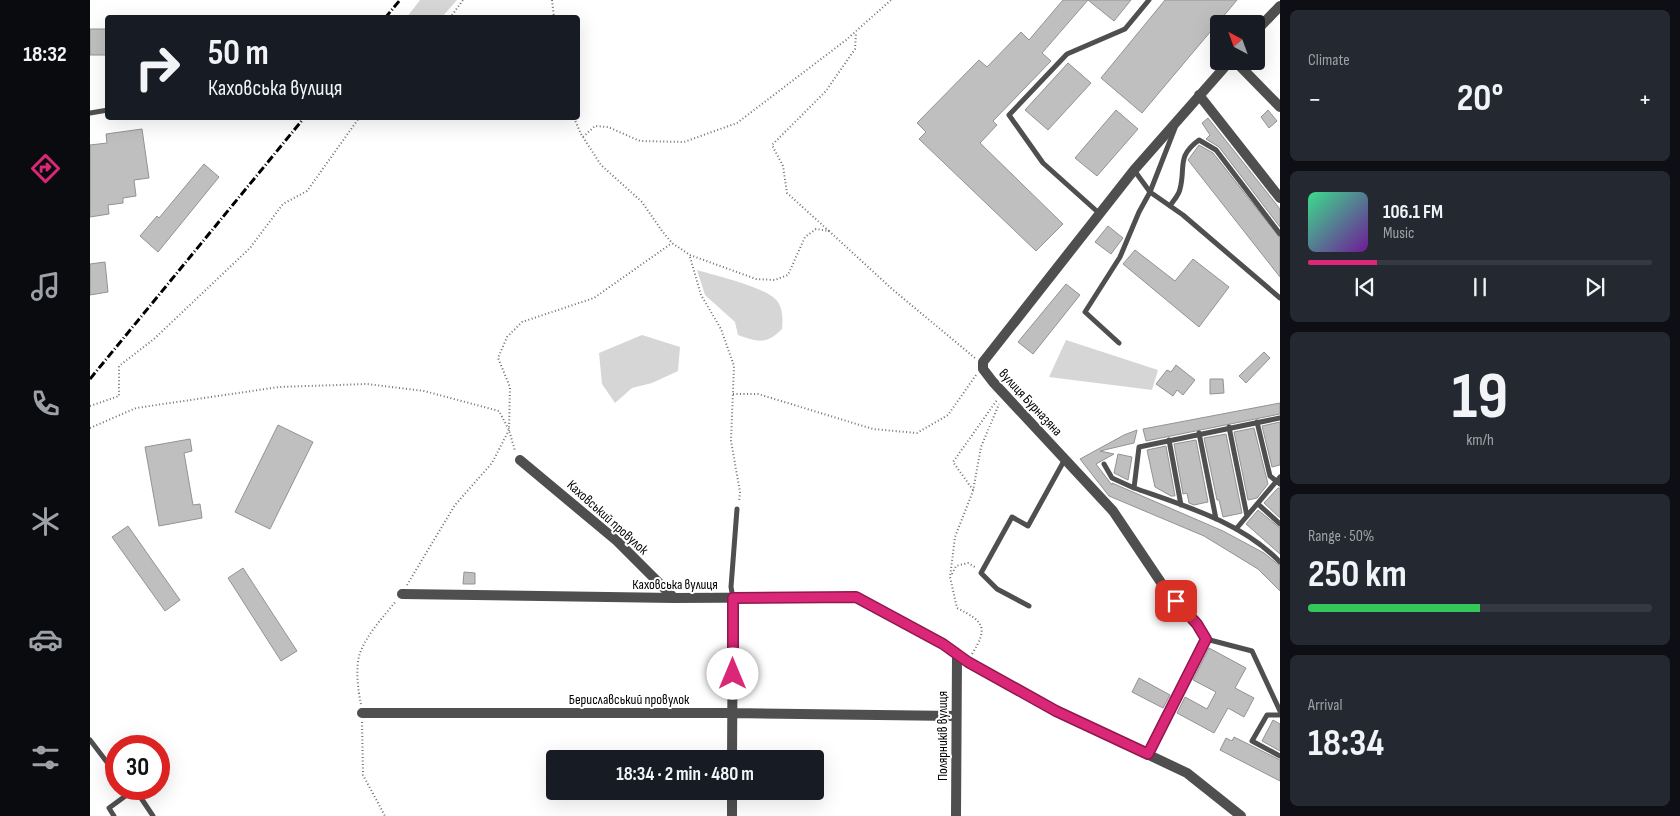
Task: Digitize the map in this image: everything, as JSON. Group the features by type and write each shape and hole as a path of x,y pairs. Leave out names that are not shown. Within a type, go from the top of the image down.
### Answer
{"street":[{"path":"1265,22 1280,6"},
{"name":"вулиця Бурназяна","path":"1206,639 1197,624 1166,590 1113,511 1002,392 986,374 983,365 986,357 1134,170 1222,70"},
{"path":"1244,70 1280,107"},
{"path":"1199,95 1210,106 1280,198"},
{"name":"Каховський провулок","path":"520,460 617,541 674,598"},
{"name":"Каховська вулиця","path":"402,594 674,598 856,597 943,644 957,656 1056,711 1187,773 1241,816"},
{"path":"732,750 733,598"},
{"path":"1148,754 1206,639"},
{"name":"Полярників вулиця","path":"956,816 955,716 957,656"},
{"name":"Бериславський провулок","path":"362,713 733,712 955,716"},
{"path":"732,800 732,816"}],"lane":[{"path":"1100,214 1043,163 1009,115 1067,54 1125,29 1149,0"},
{"path":"90,113 105,110"},
{"path":"1119,343 1085,312 1120,257 1138,212 1150,192 1180,117"},
{"path":"1170,206 1180,190 1182,160 1185,153 1199,140 1216,150 1280,234"},
{"path":"1134,170 1150,192 1170,206 1280,298"},
{"path":"1134,488 1139,446 1280,418"},
{"path":"1236,529 1279,481 1270,476 1258,422"},
{"path":"1229,427 1247,516"},
{"path":"1199,433 1216,519"},
{"path":"1169,440 1181,505"},
{"path":"1029,606 997,589 981,573 1012,517 1028,526 1065,459"},
{"path":"1104,464 1112,478 1216,519 1262,544 1280,562"},
{"path":"1258,504 1280,524"},
{"path":"733,598 731,587 737,509"},
{"path":"1206,639 1252,651 1280,711"},
{"path":"1280,715 1267,715 1252,741 1280,756"},
{"path":"90,740 105,760"},
{"path":"114,816 109,808 120,800"},
{"path":"142,800 153,816"}],"path":[{"path":"452,15 463,0"},
{"path":"552,0 554,15"},
{"path":"583,137 595,126 608,127 640,141 684,142 737,123 856,32 891,0"},
{"path":"733,394 758,394 873,429 917,433 948,415 983,365 906,301 787,193 783,166 772,145 826,91 855,49 856,32"},
{"path":"90,406 118,396 119,366 154,338 250,248 283,204 307,191 359,120"},
{"path":"575,120 583,137 601,165 642,202 662,232 690,255 756,279 775,280 788,275 805,237 816,229 829,231"},
{"path":"385,816 363,775 362,713 358,690 360,654 378,623 402,594 454,505 492,463 509,430 510,387 498,358 507,337 522,322 594,298 672,242"},
{"path":"690,255 701,295 721,329 734,366 730,441 740,492 737,509"},
{"path":"90,428 136,408 279,386 367,384 424,391 499,411 509,430 520,460"},
{"path":"968,662 980,642 981,624 978,618 957,608 950,577 955,537 973,491 981,447 1002,392"},
{"path":"973,491 953,462 1002,392"},
{"path":"950,577 956,566 963,563 982,570"}],"shaded area":[{"path":"420,0 457,0 444,15 409,15"},
{"path":"697,270 753,287 772,297 781,308 782,329 771,338 761,341 738,335 735,322 705,295"},
{"path":"642,335 680,347 678,371 652,383 632,388 615,403 602,384 599,353"},
{"path":"1066,340 1158,370 1152,390 1049,377"}],"building":[{"path":"1063,0 1088,0 1042,53 1051,61 993,121 997,125 980,143 1063,224 1036,251 919,139 926,132 917,123 979,60 987,67 1021,32 1029,40"},
{"path":"1088,0 1131,0 1114,21"},
{"path":"1165,0 1237,0 1224,15 1210,15 1210,32 1142,113 1101,78"},
{"path":"90,29 105,29 105,55 90,55"},
{"path":"1068,63 1091,83 1048,130 1025,110"},
{"path":"1116,110 1138,129 1097,176 1075,158"},
{"path":"1268,110 1277,121 1269,128 1261,117"},
{"path":"1208,118 1280,209 1280,227 1219,147 1206,139 1210,135 1202,123"},
{"path":"142,129 149,178 134,180 136,196 123,198 123,203 108,205 109,214 90,217 90,145 107,143 106,134"},
{"path":"1199,145 1213,153 1280,238 1280,277 1188,160"},
{"path":"204,164 219,177 158,252 140,236 157,216 159,218"},
{"path":"1108,226 1123,238 1111,254 1095,242"},
{"path":"1135,250 1175,281 1193,259 1229,287 1199,327 1123,264"},
{"path":"105,262 108,292 90,295 90,264"},
{"path":"1066,284 1080,295 1033,354 1018,342"},
{"path":"1264,352 1270,358 1246,383 1239,376"},
{"path":"1176,365 1195,380 1183,395 1177,390 1173,396 1156,384 1167,370 1171,372"},
{"path":"1210,379 1223,379 1224,393 1210,394"},
{"path":"1280,403 1280,414 1146,441 1143,429"},
{"path":"1280,422 1280,465 1272,467 1262,426"},
{"path":"278,425 313,442 270,529 235,512"},
{"path":"1254,428 1268,484 1257,498 1248,500 1234,432"},
{"path":"1137,430 1134,443 1100,451 1114,454 1096,464 1112,485 1112,483 1223,531 1264,553 1280,566 1280,591 1258,569 1204,536 1109,496 1080,459"},
{"path":"1226,434 1242,513 1223,517 1219,500 1217,500 1204,438"},
{"path":"190,439 192,451 184,453 193,505 200,504 202,518 159,526 145,447"},
{"path":"1196,440 1208,502 1194,505 1189,503 1187,493 1183,494 1174,444"},
{"path":"1166,446 1175,496 1171,496 1155,487 1147,450"},
{"path":"1118,454 1132,457 1128,480 1114,473"},
{"path":"1280,488 1280,518 1264,503"},
{"path":"1258,510 1280,528 1280,554 1246,524"},
{"path":"128,526 180,600 165,611 112,537"},
{"path":"243,568 297,651 281,661 228,578"},
{"path":"464,572 475,573 475,584 463,584"},
{"path":"1209,648 1246,668 1235,688 1254,698 1244,717 1228,708 1214,733 1177,713 1185,697 1207,709 1216,692 1193,680"},
{"path":"1139,678 1170,695 1163,708 1132,692"},
{"path":"1273,720 1280,724 1280,751 1262,741"},
{"path":"1234,737 1280,760 1280,781 1220,750 1226,738 1232,741"}],"railway":[{"path":"388,15 400,0"},
{"path":"90,379 302,120"}],"route":[{"path":"733,674 733,598 856,597 943,644 957,656 1056,711 1148,754 1206,639 1197,624 1176,601"}]}
